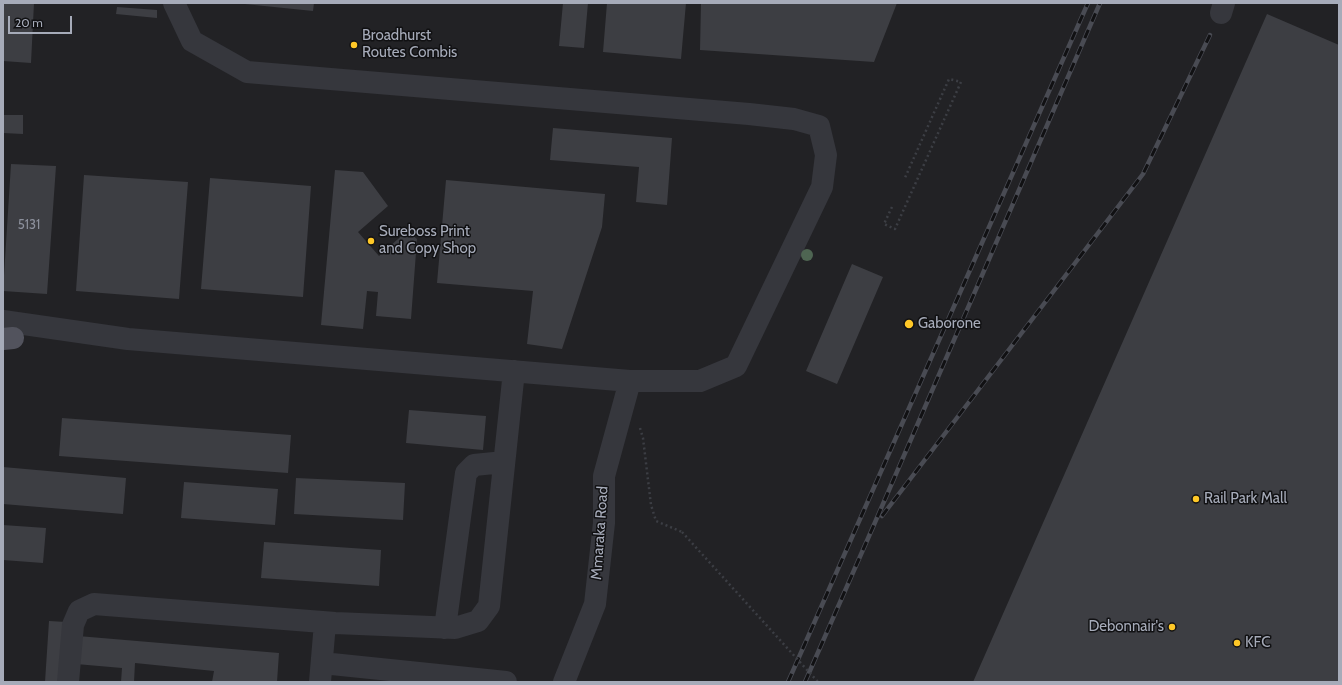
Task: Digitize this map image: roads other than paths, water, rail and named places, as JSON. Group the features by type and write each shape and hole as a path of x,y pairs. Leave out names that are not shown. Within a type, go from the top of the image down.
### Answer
{"lane":[{"path":"6,334 128,339 514,371 627,391 700,381 736,366 822,187 826,155 819,126 794,119 749,114 247,72 192,41 174,3"},
{"path":"68,682 73,625 79,611 94,604 325,623 455,628 478,621 489,606 514,371"},
{"name":"Mmaraka Road","path":"564,682 595,604 604,523 604,476 627,391"},
{"path":"445,628 466,474 474,466 504,462"},
{"path":"325,623 321,673 506,682"}],"railway":[{"path":"788,682 1088,3"},
{"path":"805,682 1100,3"},
{"path":"882,516 1143,174 1210,35"}],"place":[{"name":"Broadhurst Routes Combis","path":"354,45"},
{"name":"Sureboss Print and Copy Shop","path":"371,241"},
{"name":"Gaborone","path":"909,324"},
{"name":"Rail Park Mall","path":"1196,499"},
{"name":"Debonnair's","path":"1172,627"},
{"name":"KFC","path":"1237,643"}]}
